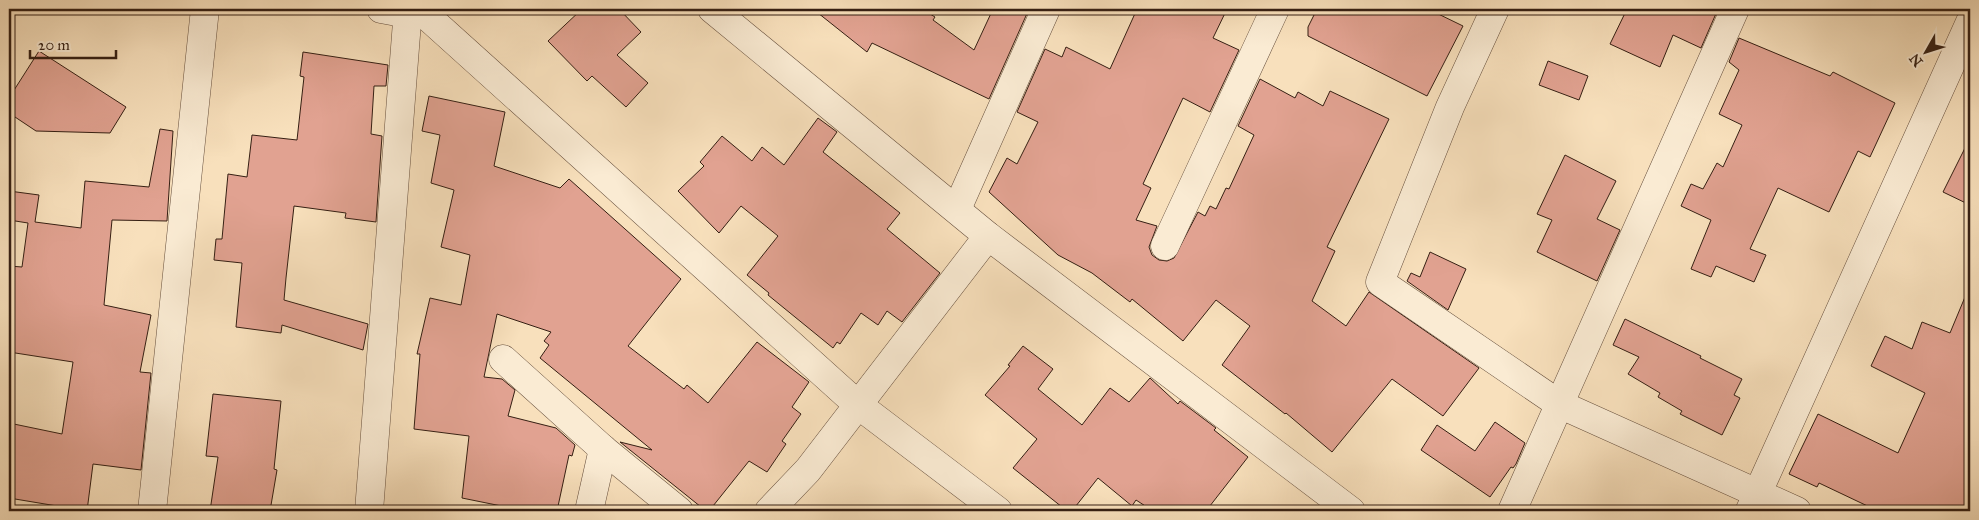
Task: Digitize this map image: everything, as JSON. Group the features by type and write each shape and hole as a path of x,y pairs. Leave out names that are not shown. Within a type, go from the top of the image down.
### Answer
{"street":[{"path":"152,511 205,9"},
{"path":"381,9 412,11 857,404 998,511"},
{"path":"712,9 988,236 1351,511"},
{"path":"957,209 1046,9"},
{"path":"1166,246 1275,9"},
{"path":"1495,9 1450,107 1380,282 1559,404 1754,503 1797,511"},
{"path":"1512,511 1735,9"},
{"path":"369,511 412,11"},
{"path":"1754,503 1970,22"},
{"path":"769,511 808,470 988,236"},
{"path":"503,359 603,449 679,511"},
{"path":"589,511 603,449"}],"building":[{"path":"582,9 619,9 641,32 617,55 648,83 626,107 592,76 587,81 548,41"},
{"path":"813,9 922,9 935,17 933,20 974,50 993,9 1029,9 989,99 872,43 867,52"},
{"path":"1137,9 1227,9 1213,38 1239,50 1210,112 1183,98 1143,184 1151,188 1136,220 1157,226 1149,247 1152,255 1159,260 1167,261 1174,258 1198,212 1205,216 1210,206 1216,209 1226,188 1229,189 1254,135 1238,126 1260,79 1295,98 1298,92 1323,106 1330,91 1389,119 1327,247 1335,251 1312,301 1346,326 1369,292 1479,368 1443,416 1392,379 1332,452 1286,413 1222,365 1250,326 1216,300 1183,341 1132,299 1130,302 1092,273 1058,255 989,192 1007,158 1017,164 1038,122 1017,112 1045,49 1062,57 1066,47 1110,69"},
{"path":"1317,9 1428,9 1463,26 1427,96 1308,36 1308,27"},
{"path":"1627,9 1718,9 1701,48 1673,35 1660,67 1610,44"},
{"path":"1739,38 1830,76 1833,72 1895,103 1870,157 1858,151 1829,212 1778,188 1750,249 1766,255 1754,282 1716,266 1711,277 1691,269 1711,220 1681,206 1691,184 1703,189 1717,163 1723,167 1742,125 1719,114 1739,70 1729,62"},
{"path":"39,51 126,107 110,133 36,131 9,113 9,98"},
{"path":"303,52 388,65 386,86 374,86 371,134 382,136 376,222 345,218 346,213 294,206 284,300 368,324 363,350 282,325 281,333 236,327 242,263 214,260 216,239 222,239 228,174 247,177 252,135 297,140 304,77 300,76"},
{"path":"1548,61 1588,76 1579,100 1539,85"},
{"path":"429,96 505,112 494,166 560,188 569,179 681,279 628,346 684,389 687,385 708,403 757,342 809,382 792,407 801,414 782,441 786,444 767,472 749,461 709,511 706,511 620,442 652,450 540,358 549,345 544,341 551,332 497,314 484,377 502,379 515,390 508,416 556,428 575,445 572,456 569,455 557,511 526,511 462,498 469,436 414,429 420,354 417,354 430,298 461,305 470,255 441,247 454,190 431,183 440,135 422,131"},
{"path":"818,118 837,132 823,152 900,213 887,229 940,273 902,322 887,311 878,325 861,313 840,344 837,342 833,348 768,295 769,293 747,275 778,236 741,206 719,233 678,191 704,166 700,162 722,136 752,161 762,147 784,165"},
{"path":"160,129 173,131 167,221 112,220 104,305 151,315 140,372 151,373 141,470 93,464 87,511 9,498 9,423 62,434 73,362 9,352 9,266 22,267 28,223 9,220 9,191 39,195 35,222 81,228 85,181 149,187"},
{"path":"1970,138 1970,205 1943,192"},
{"path":"1565,155 1616,181 1597,219 1620,230 1597,281 1537,252 1552,220 1537,214"},
{"path":"1430,252 1466,269 1448,310 1407,281 1411,273 1420,277"},
{"path":"1970,285 1970,498 1964,511 1878,511 1819,483 1817,487 1789,474 1818,414 1898,453 1925,393 1871,366 1885,336 1912,349 1922,322 1950,333"},
{"path":"1625,319 1701,356 1700,358 1742,379 1734,395 1740,398 1722,435 1680,414 1682,411 1658,397 1660,393 1628,374 1639,357 1613,345"},
{"path":"1023,346 1053,369 1038,389 1082,425 1110,388 1129,402 1150,378 1178,404 1180,401 1216,428 1214,430 1248,457 1206,511 1153,511 1136,500 1132,506 1098,478 1072,511 1067,511 1013,468 1037,439 985,395 1010,366 1008,365"},
{"path":"213,394 281,401 274,469 277,470 270,511 210,511 218,457 206,456"},
{"path":"1495,422 1525,443 1516,464 1513,468 1511,467 1490,497 1421,450 1437,425 1475,451"}]}
